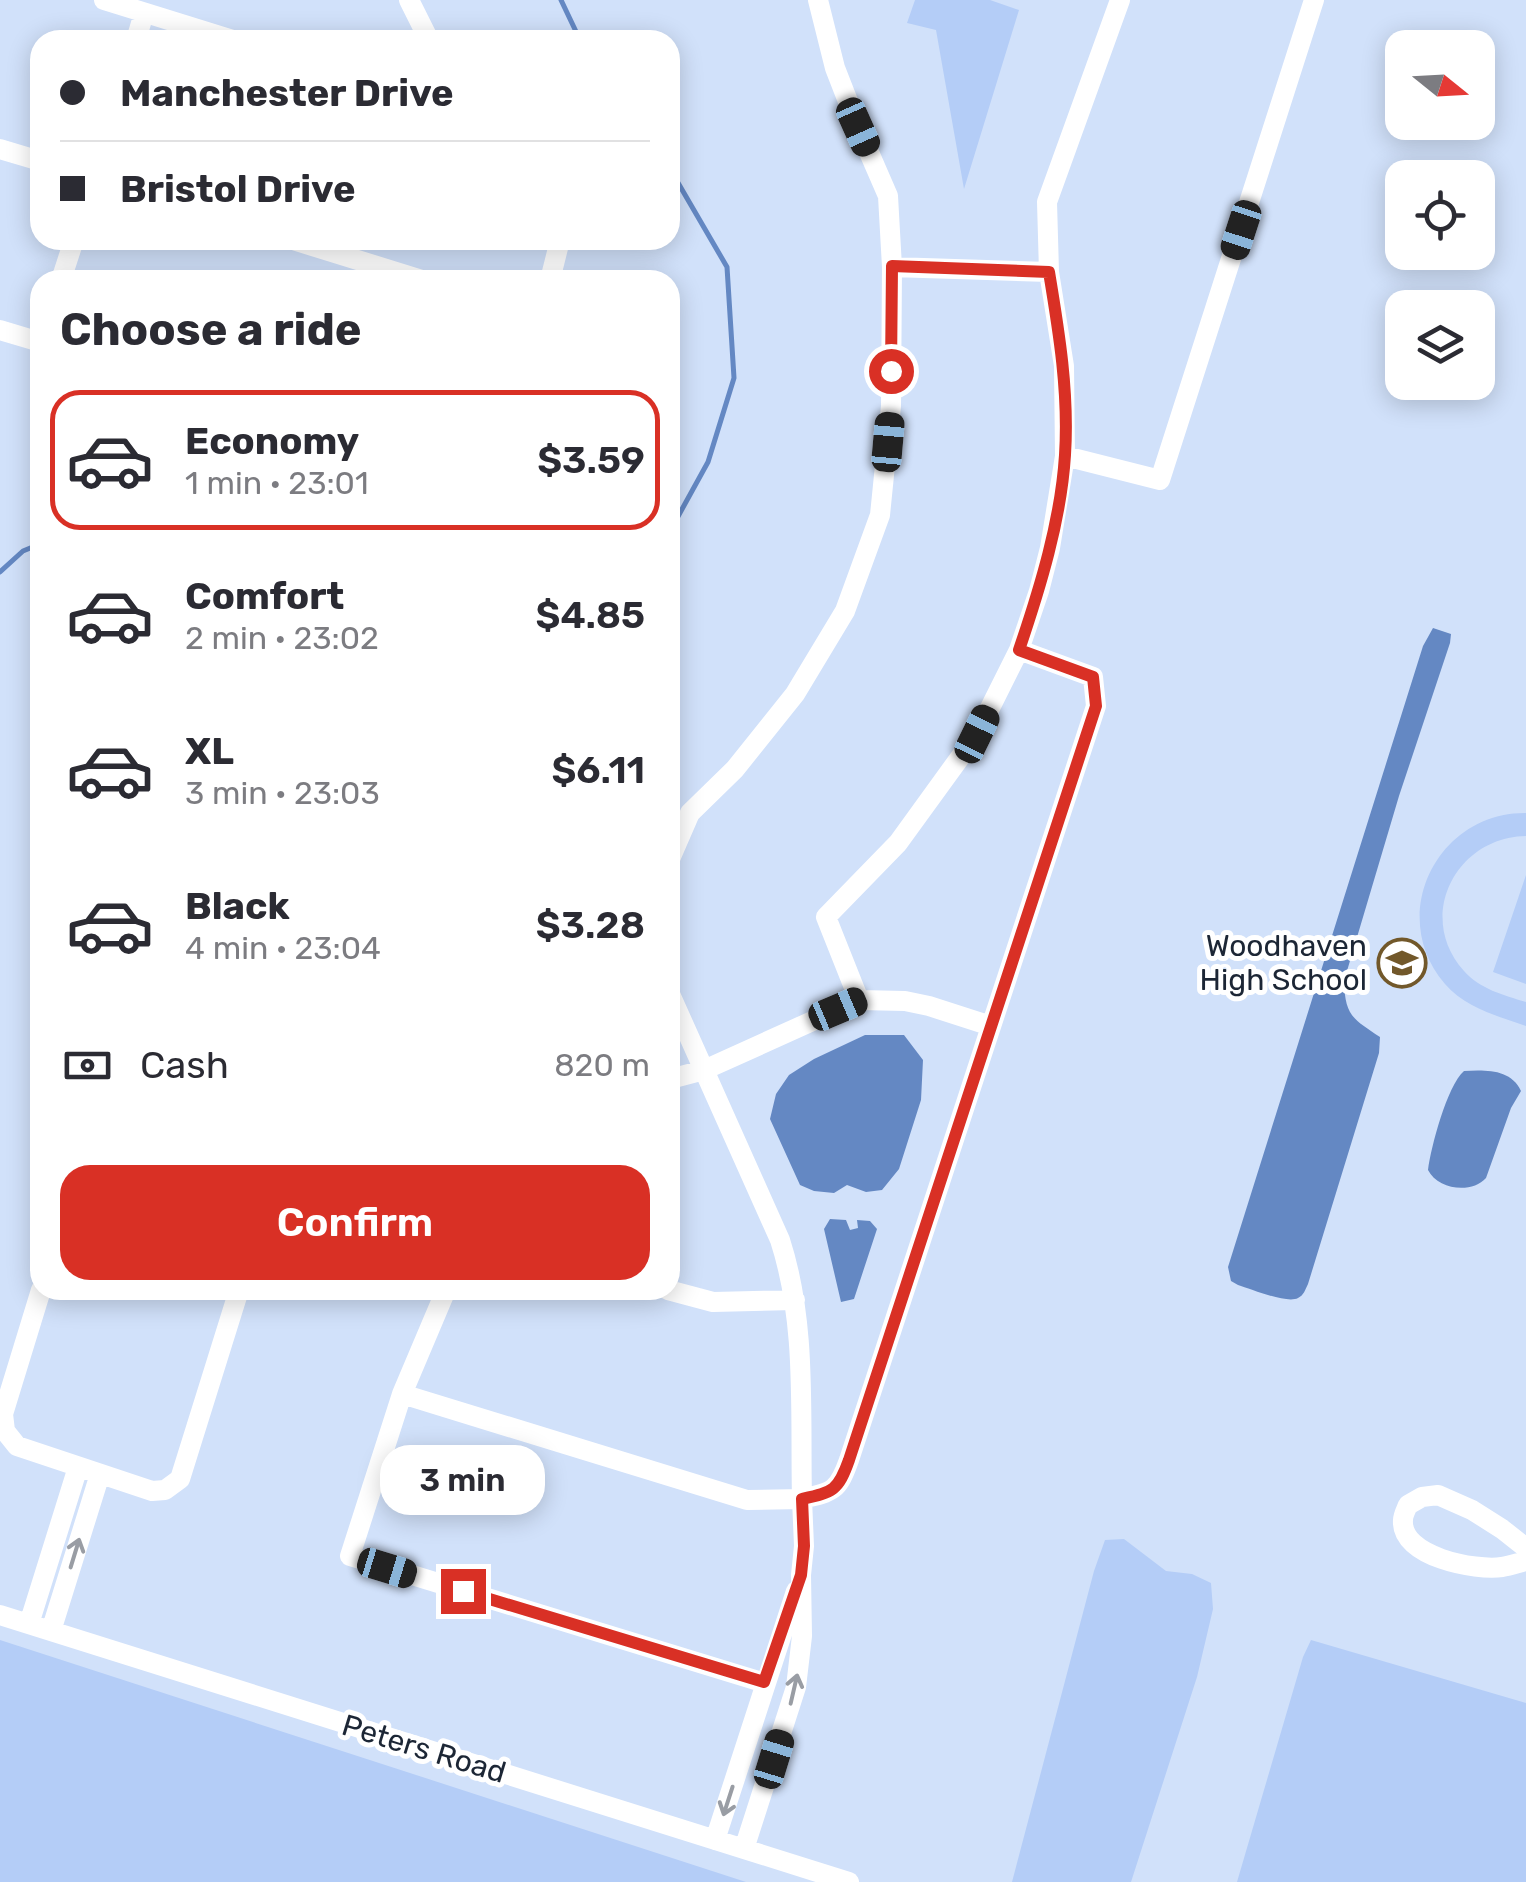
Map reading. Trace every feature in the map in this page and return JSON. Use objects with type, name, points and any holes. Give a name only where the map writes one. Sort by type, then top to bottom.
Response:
[{"type":"street","points":[[104,0],[199,30]]},
{"type":"street","points":[[409,0],[424,30]]},
{"type":"street","points":[[680,836],[690,813],[735,768],[796,694],[845,611],[880,515],[891,406],[888,196],[835,68],[818,0]]},
{"type":"street","points":[[859,1000],[826,917],[898,842],[977,734],[1019,650],[1050,548],[1065,456],[1064,366],[1049,272],[1047,202],[1120,0]]},
{"type":"street","points":[[1065,456],[1160,480],[1314,0]]},
{"type":"street","points":[[139,30],[144,13]]},
{"type":"street","points":[[0,149],[30,158]]},
{"type":"street","points":[[325,250],[390,270]]},
{"type":"street","points":[[892,266],[1049,272]]},
{"type":"street","points":[[0,330],[30,339]]},
{"type":"street","points":[[402,1394],[747,1500],[802,1499],[830,1493],[842,1479],[1096,706],[1093,677],[1019,650]]},
{"type":"street","points":[[680,1076],[704,1070],[859,1000],[904,1001],[991,1026]]},
{"type":"street","points":[[680,1016],[780,1240],[789,1268],[798,1326],[804,1546],[802,1636],[796,1686],[744,1849]]},
{"type":"street","points":[[680,1293],[713,1302],[795,1300]]},
{"type":"street","points":[[39,1300],[3,1414],[5,1431],[17,1446],[152,1490],[165,1490],[180,1480],[236,1300]]},
{"type":"street","points":[[442,1300],[402,1394],[350,1556],[764,1682]]},
{"type":"street","points":[[29,1624],[78,1467]]},
{"type":"street","points":[[51,1632],[100,1474]]},
{"type":"street","points":[[1526,1548],[1472,1510],[1438,1495],[1422,1497],[1408,1505],[1403,1521],[1405,1534],[1424,1553],[1466,1566],[1500,1568],[1526,1561]]},
{"type":"street","points":[[715,1840],[801,1575]]},
{"type":"street","name":"Peters Road","points":[[0,1615],[849,1882]]},
{"type":"shaded area","points":[[915,0],[990,0],[1019,10],[964,189],[936,30],[907,23]]},
{"type":"shaded area","points":[[1433,628],[1451,634],[1450,643],[1344,981],[1349,1009],[1357,1021],[1380,1037],[1379,1053],[1308,1284],[1298,1298],[1278,1298],[1231,1281],[1228,1267],[1423,646]]},
{"type":"shaded area","points":[[1526,813],[1526,836],[1501,840],[1480,850],[1463,865],[1450,884],[1443,927],[1450,950],[1470,977],[1492,991],[1526,1002],[1526,1026],[1482,1010],[1453,992],[1428,957],[1420,928],[1421,900],[1430,873],[1446,849],[1468,830],[1495,817]]},
{"type":"shaded area","points":[[1526,875],[1526,984],[1493,972]]},
{"type":"shaded area","points":[[865,1035],[904,1035],[923,1060],[921,1100],[899,1169],[882,1190],[866,1192],[847,1185],[834,1193],[814,1191],[800,1185],[770,1119],[776,1094],[789,1075]]},
{"type":"shaded area","points":[[1464,1071],[1504,1075],[1521,1091],[1486,1178],[1472,1186],[1455,1188],[1439,1182],[1428,1170],[1446,1103]]},
{"type":"shaded area","points":[[830,1219],[846,1220],[850,1230],[858,1228],[857,1220],[870,1221],[877,1229],[854,1299],[841,1302],[824,1229]]},
{"type":"shaded area","points":[[1124,1539],[1166,1571],[1192,1574],[1211,1583],[1213,1609],[1197,1677],[1131,1882],[1012,1882],[1094,1571],[1105,1540]]},
{"type":"shaded area","points":[[0,1640],[746,1882],[0,1882]]},
{"type":"shaded area","points":[[1311,1640],[1526,1703],[1526,1882],[1237,1882]]},
{"type":"waterway","points":[[561,0],[575,30]]},
{"type":"waterway","points":[[680,186],[727,267],[734,378],[708,462],[680,513]]},
{"type":"waterway","points":[[0,572],[30,548]]},
{"type":"place","name":"Woodhaven High School","points":[[1402,963]]},
{"type":"route","points":[[463,1591],[764,1682],[801,1575],[802,1499],[830,1493],[838,1486],[849,1460],[1096,706],[1093,677],[1019,650],[1050,548],[1065,456],[1064,366],[1049,272],[892,266],[891,371]]}]
